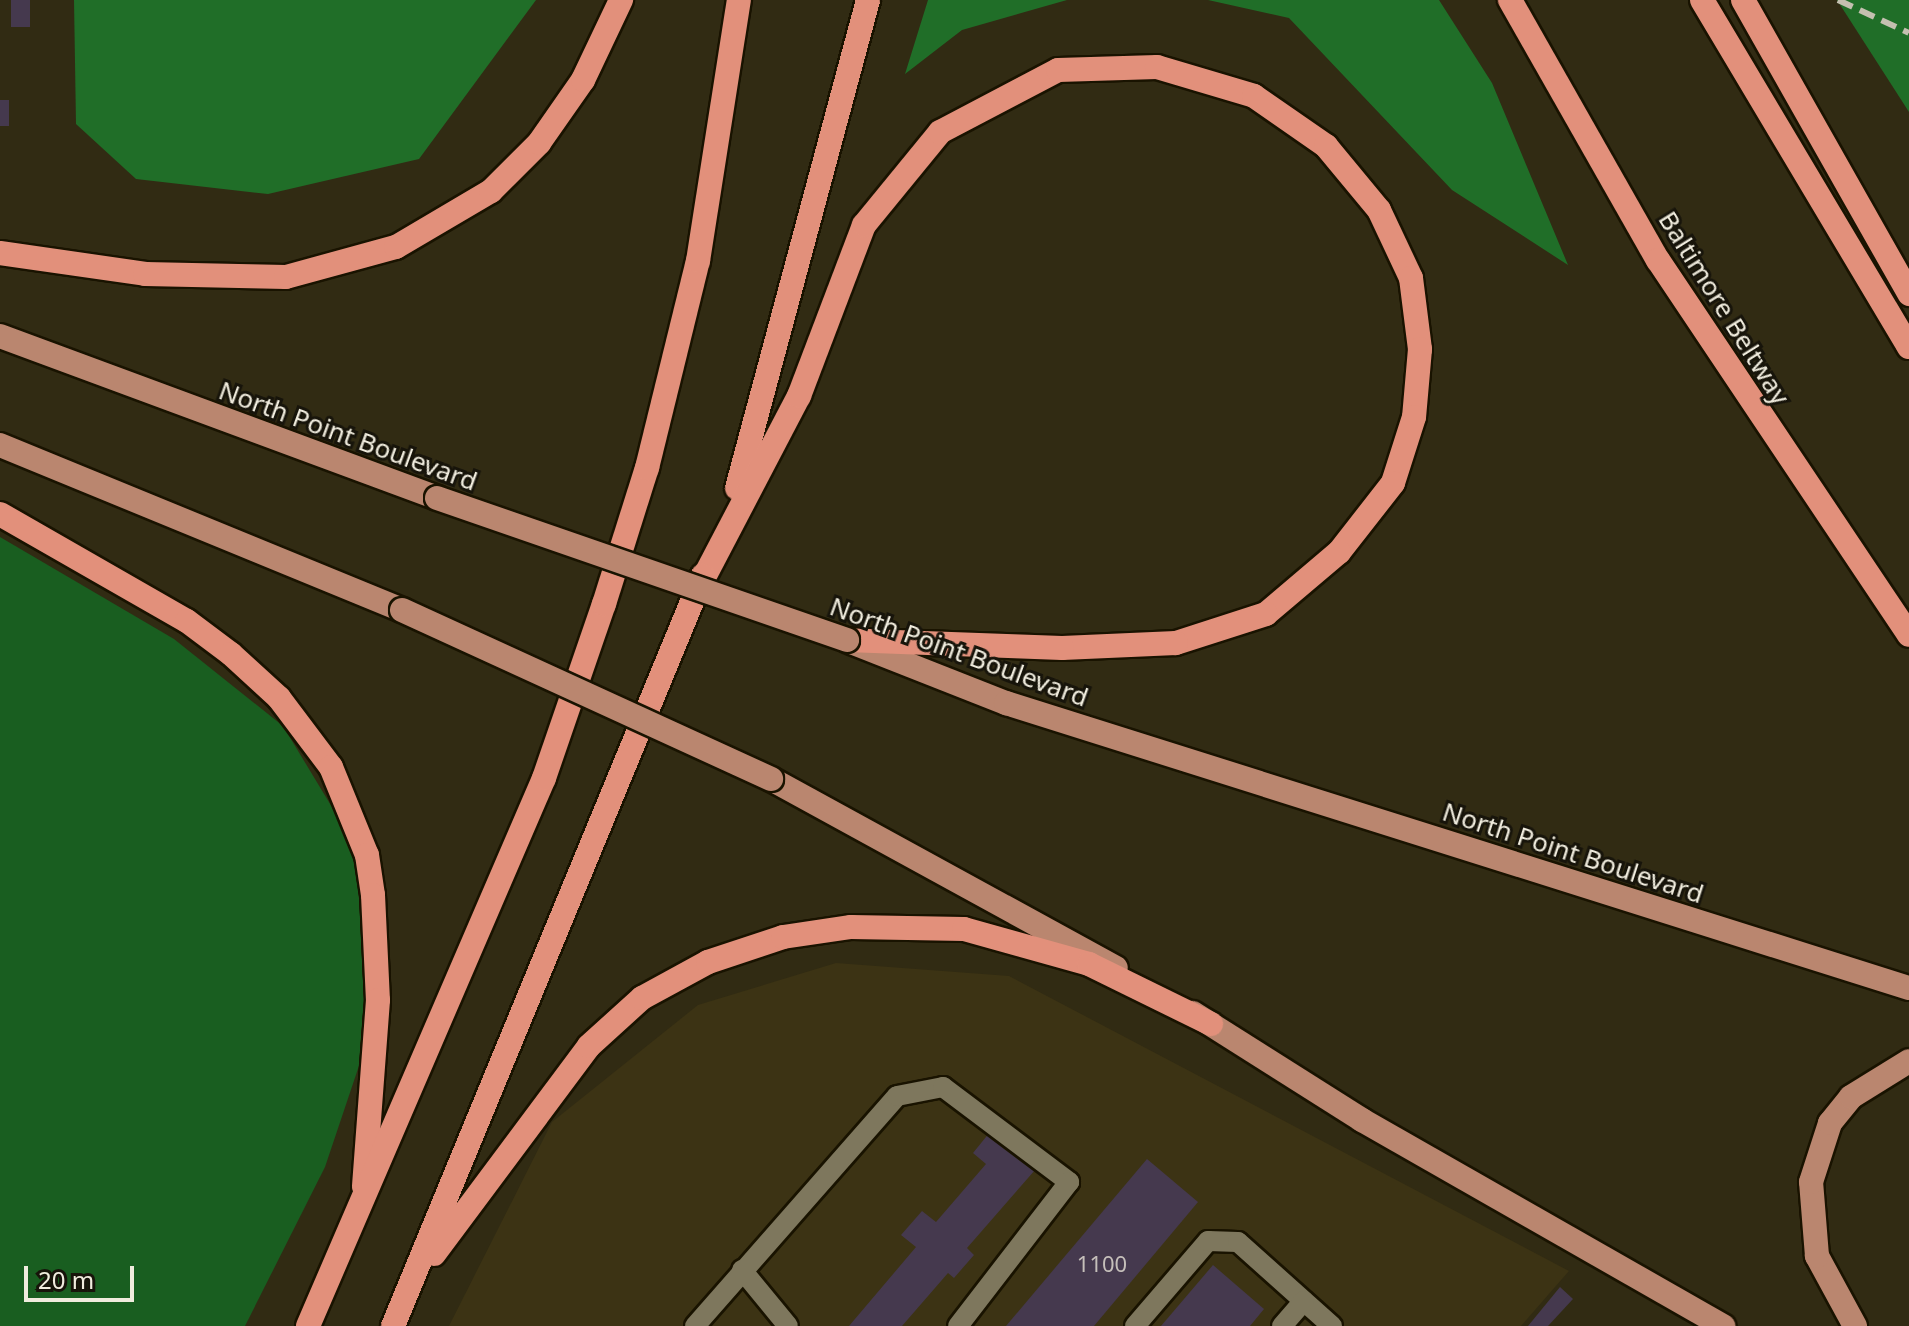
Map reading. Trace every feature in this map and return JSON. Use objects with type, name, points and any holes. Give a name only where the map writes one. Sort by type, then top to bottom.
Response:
[{"type":"highway","points":[[0,253],[145,274],[286,277],[396,247],[491,191],[539,143],[583,80],[621,0]]},
{"type":"highway","points":[[308,1326],[544,778],[647,468],[698,261],[739,0]]},
{"type":"highway","points":[[393,1326],[742,476],[868,0]]},
{"type":"highway","name":"Baltimore Beltway","points":[[1510,0],[1658,260],[1909,635]]},
{"type":"highway","points":[[1702,0],[1741,71],[1909,347]]},
{"type":"highway","points":[[1743,0],[1909,294]]},
{"type":"highway","points":[[699,587],[799,396],[864,225],[940,132],[1058,70],[1157,67],[1254,96],[1326,146],[1379,210],[1411,278],[1420,349],[1414,417],[1393,483],[1339,552],[1266,614],[1176,643],[1062,648],[847,640]]},
{"type":"highway","points":[[0,514],[187,621],[231,654],[308,730],[331,767],[367,855],[373,895],[378,1000],[363,1204]]},
{"type":"highway","points":[[407,1292],[589,1046],[642,998],[708,962],[768,942],[851,927],[964,929],[1089,964],[1211,1024]]},
{"type":"main road","name":"North Point Boulevard","points":[[0,336],[437,498],[847,640],[1006,703],[1909,988]]},
{"type":"main road","points":[[0,445],[402,610],[771,779],[1211,1024],[1362,1120],[1723,1326]]},
{"type":"main road","points":[[1855,1326],[1817,1256],[1811,1182],[1830,1123],[1851,1097],[1909,1061]]},
{"type":"lane","points":[[695,1326],[897,1096],[943,1087],[1069,1182],[958,1326]]},
{"type":"lane","points":[[1135,1326],[1208,1241],[1238,1242],[1332,1326]]},
{"type":"lane","points":[[742,1270],[788,1326]]},
{"type":"lane","points":[[1282,1326],[1304,1301]]},
{"type":"shaded area","points":[[836,963],[1009,976],[1569,1271],[1521,1326],[449,1326],[552,1122],[698,1005]]},
{"type":"green space","points":[[74,0],[536,0],[419,159],[268,194],[136,179],[76,124]]},
{"type":"green space","points":[[928,0],[1067,0],[962,30],[905,74]]},
{"type":"green space","points":[[1208,0],[1439,0],[1492,83],[1568,265],[1452,190],[1289,18]]},
{"type":"green space","points":[[1837,0],[1909,0],[1909,112]]},
{"type":"green space","points":[[0,537],[174,639],[283,726],[344,827],[368,901],[370,1033],[325,1167],[245,1326],[0,1326]]},
{"type":"building","points":[[11,0],[30,0],[30,27],[11,27]]},
{"type":"building","points":[[0,100],[9,100],[9,126],[0,126]]},
{"type":"building","points":[[990,1132],[1035,1170],[967,1248],[974,1255],[954,1278],[948,1273],[902,1326],[849,1326],[916,1247],[901,1235],[922,1211],[936,1222],[986,1164],[973,1153]]},
{"type":"building","points":[[1147,1159],[1198,1202],[1094,1326],[1006,1326]]},
{"type":"building","points":[[1213,1265],[1264,1309],[1250,1326],[1161,1326]]},
{"type":"building","points":[[1560,1287],[1573,1299],[1548,1326],[1528,1326]]},
{"type":"railway","points":[[1838,0],[1909,33]]}]
